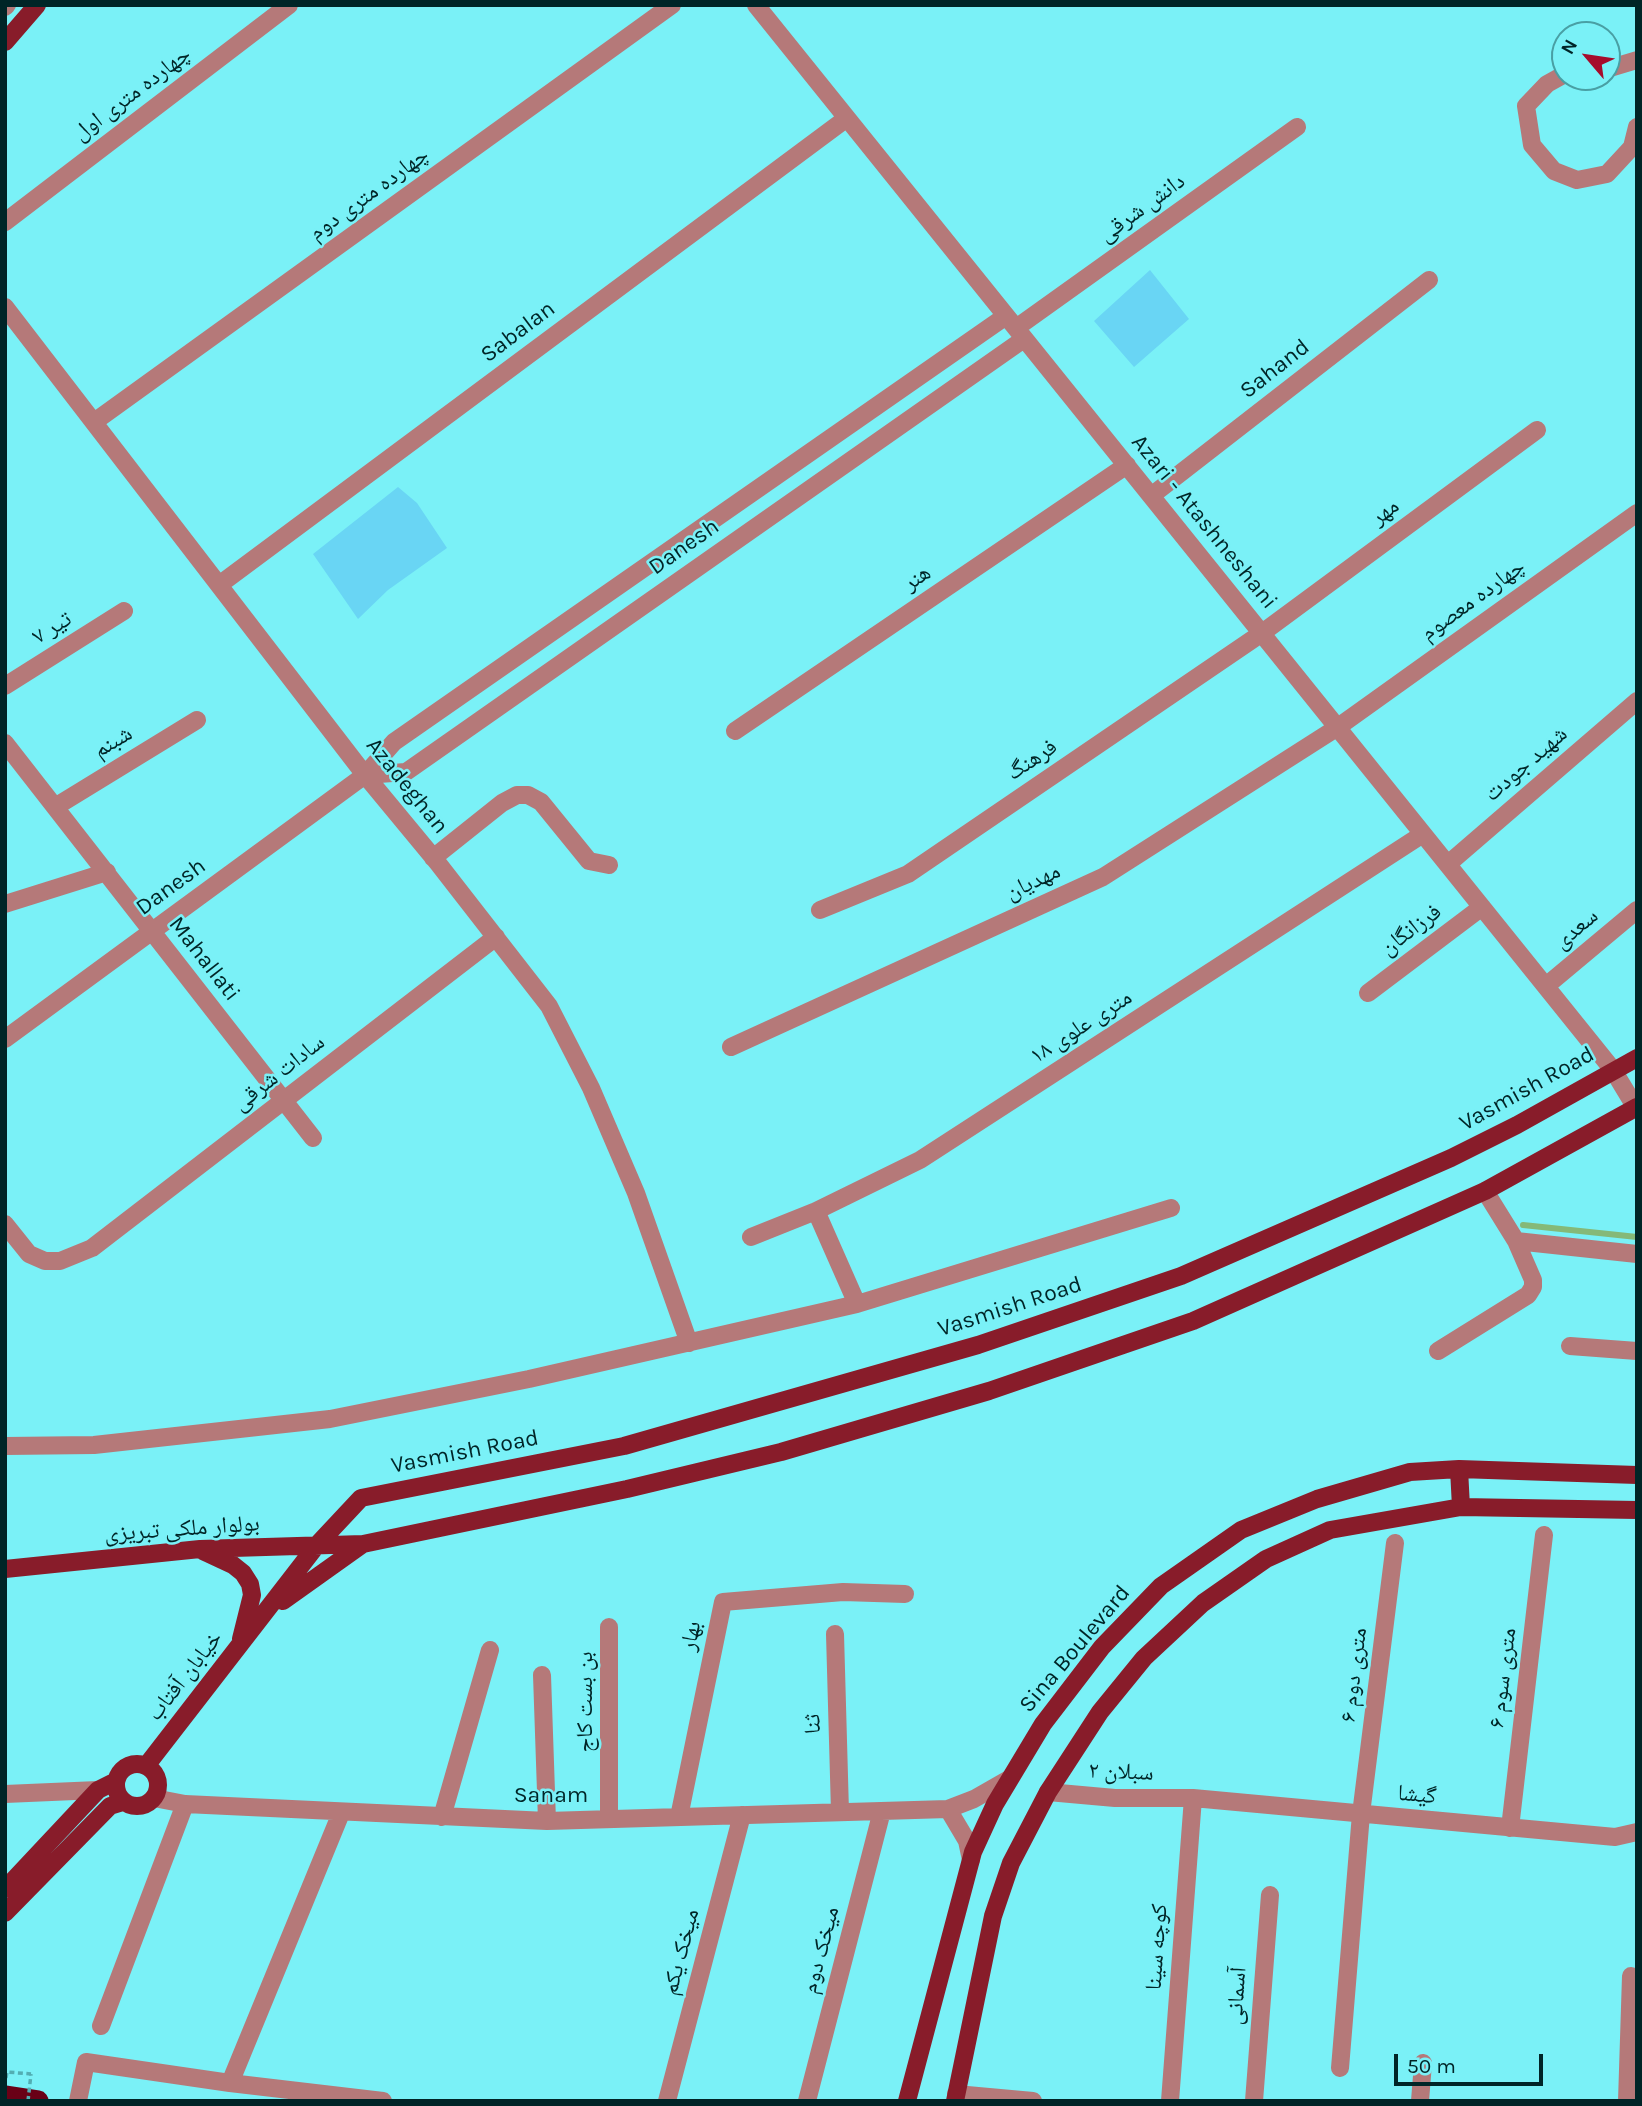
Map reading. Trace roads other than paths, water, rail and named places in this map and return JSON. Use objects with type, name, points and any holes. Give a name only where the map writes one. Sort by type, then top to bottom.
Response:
[{"type":"highway","points":[[5,2096],[38,2101]]},
{"type":"main road","points":[[5,43],[37,5]]},
{"type":"main road","name":"Vasmish Road","points":[[317,1545],[361,1498],[624,1446],[978,1345],[1193,1270],[1451,1158],[1517,1125],[1637,1058]]},
{"type":"main road","points":[[263,1617],[300,1587],[363,1544],[627,1489],[781,1452],[989,1391],[1193,1321],[1485,1191],[1636,1107]]},
{"type":"main road","points":[[1459,1469],[1461,1507]]},
{"type":"main road","name":"Sina Boulevard","points":[[906,2101],[978,1840],[1009,1779],[1043,1724],[1111,1638],[1161,1586],[1241,1530],[1317,1499],[1410,1472],[1459,1469],[1637,1475]]},
{"type":"main road","points":[[955,2097],[993,1916],[1011,1863],[1048,1793],[1100,1712],[1144,1658],[1203,1603],[1266,1559],[1330,1530],[1461,1507],[1637,1510]]},
{"type":"main road","name":"بولوار ملکی تبریزی","points":[[5,1569],[200,1549],[363,1544]]},
{"type":"main road","points":[[263,1617],[317,1545]]},
{"type":"main road","points":[[200,1549],[233,1565],[250,1584],[250,1613],[238,1649]]},
{"type":"main road","name":"خیابان آفتاب","points":[[146,1766],[263,1617]]},
{"type":"main road","points":[[134,1764],[146,1766],[156,1774],[158,1780],[155,1798],[136,1807],[123,1802],[117,1792],[118,1775],[134,1764]]},
{"type":"main road","points":[[5,1889],[99,1790],[116,1781]]},
{"type":"main road","points":[[5,1913],[110,1806],[123,1802]]},
{"type":"street","name":"چهارده متری اول","points":[[5,222],[289,5]]},
{"type":"street","name":"چهارده متری دوم","points":[[94,422],[672,5]]},
{"type":"street","name":"Azari - Atashneshani","points":[[756,5],[1614,1070],[1636,1107]]},
{"type":"street","points":[[1551,82],[1526,106],[1532,145],[1554,171],[1577,180],[1607,174],[1632,147],[1637,127]]},
{"type":"street","name":"Sabalan","points":[[219,585],[847,118]]},
{"type":"street","name":"دانش شرقی","points":[[1016,328],[1297,127]]},
{"type":"street","name":"Sahand","points":[[1151,496],[1429,280]]},
{"type":"street","name":"Azadeghan","points":[[5,307],[365,775],[549,1006],[591,1088],[636,1193],[689,1343]]},
{"type":"street","name":"Danesh","points":[[5,1039],[365,775],[394,742],[1016,328]]},
{"type":"street","name":"Danesh","points":[[365,775],[406,772],[1016,328]]},
{"type":"street","name":"مهر","points":[[1262,633],[1536,430]]},
{"type":"street","name":"هنر","points":[[735,731],[1127,465]]},
{"type":"street","name":"چهارده معصوم","points":[[1338,727],[1637,513]]},
{"type":"street","name":"۷ تیر","points":[[5,686],[124,611]]},
{"type":"street","name":"فرهنگ","points":[[820,910],[908,874],[1262,633]]},
{"type":"street","name":"شهید جودت","points":[[1448,864],[1637,701]]},
{"type":"street","name":"شبنم","points":[[55,807],[197,720]]},
{"type":"street","name":"مهدیان","points":[[731,1047],[1103,877],[1338,727]]},
{"type":"street","name":"Mahallati","points":[[5,743],[313,1138]]},
{"type":"street","points":[[433,858],[502,803],[517,795],[528,795],[541,802],[589,861],[609,865]]},
{"type":"street","name":"۱۸ متری علوی","points":[[751,1237],[816,1211],[920,1160],[1423,834]]},
{"type":"street","points":[[5,904],[107,872]]},
{"type":"street","name":"فرزانگان","points":[[1368,993],[1482,907]]},
{"type":"street","name":"سعدی","points":[[1546,986],[1637,910]]},
{"type":"street","name":"سادات شرقی","points":[[5,1224],[29,1254],[45,1261],[60,1261],[92,1248],[496,937]]},
{"type":"street","points":[[1438,1351],[1528,1295],[1533,1287],[1533,1280],[1516,1241],[1485,1191]]},
{"type":"street","points":[[5,1446],[94,1445],[330,1419],[529,1380],[858,1304],[1171,1208]]},
{"type":"street","points":[[816,1211],[858,1304]]},
{"type":"street","points":[[1516,1241],[1637,1254]]},
{"type":"street","points":[[1570,1346],[1637,1351]]},
{"type":"street","name":"۶ متری سوم","points":[[1510,1828],[1544,1535]]},
{"type":"street","name":"۶ متری دوم","points":[[1340,2068],[1361,1814],[1395,1543]]},
{"type":"street","name":"بهار","points":[[679,1817],[723,1602],[843,1592],[905,1594]]},
{"type":"street","name":"بن بست کاج","points":[[609,1627],[609,1819]]},
{"type":"street","name":"ثنا","points":[[835,1634],[840,1812]]},
{"type":"street","points":[[442,1817],[491,1650]]},
{"type":"street","points":[[542,1675],[547,1821]]},
{"type":"street","points":[[971,1860],[967,1841],[948,1809],[974,1799],[1009,1779]]},
{"type":"street","points":[[5,1794],[99,1790]]},
{"type":"street","name":"سبلان ۲","points":[[1048,1793],[1115,1798],[1193,1798]]},
{"type":"street","name":"Sanam","points":[[155,1798],[185,1804],[547,1821],[948,1809]]},
{"type":"street","name":"گیشا","points":[[1193,1798],[1615,1837],[1637,1832]]},
{"type":"street","name":"کوچه سینا","points":[[1170,2101],[1193,1798]]},
{"type":"street","points":[[101,2025],[185,1804]]},
{"type":"street","name":"میخک دوم","points":[[807,2101],[882,1811]]},
{"type":"street","points":[[230,2083],[341,1813]]},
{"type":"street","name":"میخک یکم","points":[[667,2101],[742,1815]]},
{"type":"street","name":"آسمانی","points":[[1254,2101],[1270,1895]]},
{"type":"street","points":[[1627,2101],[1631,1976]]},
{"type":"street","points":[[78,2101],[86,2062],[383,2101]]},
{"type":"street","points":[[1420,2101],[1423,2063]]},
{"type":"street","points":[[955,2097],[1032,2101]]},
{"type":"waterway","points":[[1523,1225],[1637,1237]]}]
